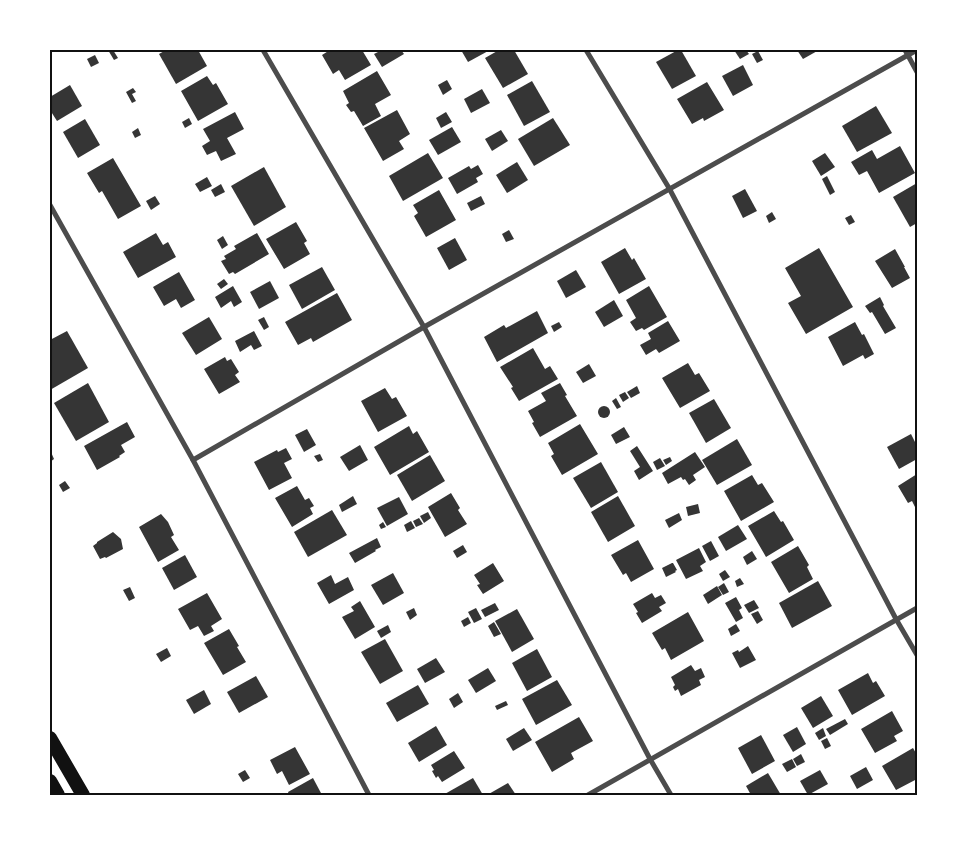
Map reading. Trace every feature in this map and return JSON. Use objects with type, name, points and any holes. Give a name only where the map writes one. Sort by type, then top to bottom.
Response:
[{"type":"highway","points":[[50,738],[82,795]]},
{"type":"highway","points":[[50,781],[58,795]]},
{"type":"street","points":[[263,50],[424,326],[650,759],[671,795]]},
{"type":"street","points":[[586,50],[669,188],[896,620],[917,655]]},
{"type":"street","points":[[193,460],[424,326],[906,53],[917,50]]},
{"type":"street","points":[[906,53],[917,72]]},
{"type":"street","points":[[50,205],[193,460],[369,795]]},
{"type":"street","points":[[588,795],[917,608]]},
{"type":"building","points":[[108,50],[113,50],[118,58],[114,60]]},
{"type":"building","points":[[166,50],[198,50],[207,66],[176,84],[159,54]]},
{"type":"building","points":[[330,50],[362,50],[371,65],[345,80],[339,70],[333,74],[322,55]]},
{"type":"building","points":[[382,50],[401,50],[404,54],[382,67],[374,54]]},
{"type":"building","points":[[461,50],[490,50],[468,62]]},
{"type":"building","points":[[499,50],[514,50],[528,74],[503,88],[485,58]]},
{"type":"building","points":[[681,50],[696,76],[672,89],[656,62]]},
{"type":"building","points":[[734,50],[746,50],[749,54],[740,59]]},
{"type":"building","points":[[797,50],[819,50],[803,59]]},
{"type":"building","points":[[758,51],[763,60],[757,63],[752,54]]},
{"type":"building","points":[[95,55],[99,63],[91,67],[87,59]]},
{"type":"building","points":[[743,65],[753,85],[733,96],[722,76]]},
{"type":"building","points":[[377,71],[391,95],[375,104],[381,116],[363,126],[354,111],[351,112],[346,105],[349,103],[343,91]]},
{"type":"building","points":[[207,76],[213,85],[216,83],[228,104],[198,121],[181,91]]},
{"type":"building","points":[[447,80],[452,89],[443,95],[438,85]]},
{"type":"building","points":[[532,81],[550,112],[524,126],[507,95]]},
{"type":"building","points":[[707,82],[724,110],[704,121],[703,118],[692,124],[677,99]]},
{"type":"building","points":[[70,85],[82,106],[57,121],[50,110],[50,97]]},
{"type":"building","points":[[133,88],[136,92],[132,94],[136,101],[132,103],[126,92]]},
{"type":"building","points":[[482,89],[490,103],[471,113],[464,99]]},
{"type":"building","points":[[876,106],[892,133],[857,152],[842,126]]},
{"type":"building","points":[[397,110],[410,134],[399,141],[404,149],[383,161],[364,128]]},
{"type":"building","points":[[235,112],[244,129],[227,138],[236,154],[221,161],[216,151],[207,155],[202,146],[210,141],[203,129]]},
{"type":"building","points":[[446,112],[452,122],[441,128],[436,118]]},
{"type":"building","points":[[189,118],[192,124],[185,128],[182,122]]},
{"type":"building","points":[[553,118],[570,145],[534,166],[518,139]]},
{"type":"building","points":[[85,119],[100,145],[78,158],[63,132]]},
{"type":"building","points":[[452,127],[461,142],[438,155],[429,140]]},
{"type":"building","points":[[138,128],[141,135],[135,138],[132,132]]},
{"type":"building","points":[[501,130],[508,141],[492,151],[485,139]]},
{"type":"building","points":[[900,146],[915,173],[879,193],[867,171],[859,175],[851,162],[872,150],[877,159]]},
{"type":"building","points":[[428,153],[443,178],[403,201],[389,176]]},
{"type":"building","points":[[825,153],[835,167],[821,176],[812,161]]},
{"type":"building","points":[[113,158],[141,206],[118,219],[102,191],[99,193],[87,173]]},
{"type":"building","points":[[517,162],[528,180],[507,193],[496,175]]},
{"type":"building","points":[[478,165],[483,174],[476,178],[478,182],[457,194],[448,178],[469,166],[471,169]]},
{"type":"building","points":[[264,167],[286,207],[254,226],[231,186]]},
{"type":"building","points":[[827,176],[835,192],[830,195],[822,179]]},
{"type":"building","points":[[207,177],[212,186],[200,192],[195,184]]},
{"type":"building","points":[[917,183],[917,223],[910,227],[893,197]]},
{"type":"building","points":[[221,184],[225,192],[215,197],[211,190]]},
{"type":"building","points":[[745,189],[757,211],[743,218],[732,196]]},
{"type":"building","points":[[439,190],[456,220],[426,237],[414,216],[418,213],[413,205]]},
{"type":"building","points":[[155,196],[160,204],[151,210],[146,201]]},
{"type":"building","points":[[481,196],[485,204],[471,211],[467,203]]},
{"type":"building","points":[[772,212],[776,219],[769,223],[766,216]]},
{"type":"building","points":[[851,215],[855,222],[849,225],[845,218]]},
{"type":"building","points":[[296,222],[307,241],[304,243],[310,254],[284,269],[266,239]]},
{"type":"building","points":[[509,230],[514,239],[506,242],[502,234]]},
{"type":"building","points":[[156,233],[163,245],[168,242],[176,257],[138,278],[123,252]]},
{"type":"building","points":[[257,233],[269,254],[235,274],[233,272],[229,274],[221,261],[226,259],[224,256],[236,249],[234,246]]},
{"type":"building","points":[[223,236],[228,245],[222,249],[217,240]]},
{"type":"building","points":[[455,238],[467,260],[449,270],[437,248]]},
{"type":"building","points":[[625,248],[632,260],[634,258],[646,279],[619,294],[601,262]]},
{"type":"building","points":[[819,248],[853,307],[806,334],[788,303],[801,296],[785,268]]},
{"type":"building","points":[[895,249],[910,278],[892,288],[875,261]]},
{"type":"building","points":[[322,267],[335,290],[302,309],[289,285]]},
{"type":"building","points":[[576,270],[586,287],[566,298],[557,281]]},
{"type":"building","points":[[179,272],[195,300],[181,308],[176,299],[164,306],[153,287]]},
{"type":"building","points":[[224,279],[228,284],[221,289],[217,284]]},
{"type":"building","points":[[270,281],[279,298],[259,309],[250,292]]},
{"type":"building","points":[[233,286],[242,302],[234,307],[231,301],[221,308],[215,297]]},
{"type":"building","points":[[649,286],[667,317],[644,330],[642,328],[636,331],[630,322],[636,318],[626,300]]},
{"type":"building","points":[[337,293],[352,320],[313,342],[311,338],[298,345],[285,322]]},
{"type":"building","points":[[880,297],[896,328],[885,334],[872,312],[870,313],[865,306]]},
{"type":"building","points":[[614,300],[623,316],[604,327],[595,312]]},
{"type":"building","points":[[537,311],[548,333],[497,362],[484,337],[504,325],[506,328]]},
{"type":"building","points":[[209,317],[222,339],[196,355],[182,333]]},
{"type":"building","points":[[264,317],[269,327],[264,330],[258,320]]},
{"type":"building","points":[[668,321],[680,341],[659,353],[656,349],[646,355],[640,345],[651,339],[648,333]]},
{"type":"building","points":[[559,322],[562,327],[554,332],[551,326]]},
{"type":"building","points":[[855,322],[862,335],[864,334],[874,354],[865,359],[863,355],[843,366],[828,337]]},
{"type":"building","points":[[67,331],[88,368],[50,390],[50,340]]},
{"type":"building","points":[[254,331],[262,346],[254,350],[251,345],[240,352],[235,341]]},
{"type":"building","points":[[533,348],[545,369],[550,366],[558,379],[519,401],[511,388],[513,387],[500,367]]},
{"type":"building","points":[[225,357],[227,361],[231,359],[239,372],[235,375],[240,382],[219,394],[204,369]]},
{"type":"building","points":[[688,363],[695,375],[699,373],[710,391],[680,408],[662,378]]},
{"type":"building","points":[[589,364],[596,376],[583,383],[576,372]]},
{"type":"building","points":[[88,383],[109,422],[76,441],[54,403]]},
{"type":"building","points":[[560,383],[567,395],[565,396],[577,416],[540,437],[528,411],[546,401],[541,393]]},
{"type":"building","points":[[637,386],[640,393],[631,398],[627,392]]},
{"type":"building","points":[[385,388],[392,399],[396,397],[407,416],[378,432],[361,401]]},
{"type":"building","points":[[625,392],[629,398],[623,402],[619,395]]},
{"type":"building","points":[[616,398],[621,407],[617,409],[612,401]]},
{"type":"building","points":[[714,399],[731,428],[706,443],[689,413]]},
{"type":"building","points":[[604,406],[610,412],[604,418],[598,412]]},
{"type":"building","points":[[127,422],[135,437],[121,445],[125,452],[120,457],[97,470],[84,446]]},
{"type":"building","points":[[580,424],[598,454],[562,475],[551,456],[554,454],[548,443]]},
{"type":"building","points":[[409,426],[413,434],[417,431],[429,452],[390,475],[374,447]]},
{"type":"building","points":[[624,427],[630,437],[616,444],[611,435]]},
{"type":"building","points":[[307,429],[316,445],[304,452],[295,435]]},
{"type":"building","points":[[911,434],[917,446],[917,459],[899,469],[887,447]]},
{"type":"building","points":[[737,439],[752,465],[717,485],[702,460]]},
{"type":"building","points":[[360,445],[368,460],[349,471],[340,457]]},
{"type":"building","points":[[637,446],[653,471],[639,480],[634,471],[640,467],[630,451]]},
{"type":"building","points":[[286,448],[292,459],[284,463],[292,478],[269,490],[254,462],[277,450],[278,452]]},
{"type":"building","points":[[50,450],[54,459],[50,462]]},
{"type":"building","points":[[695,452],[705,467],[693,475],[696,480],[689,485],[681,477],[668,484],[662,473]]},
{"type":"building","points":[[320,454],[323,460],[318,462],[314,456]]},
{"type":"building","points":[[430,455],[445,481],[412,501],[397,475]]},
{"type":"building","points":[[670,457],[672,461],[666,465],[663,460]]},
{"type":"building","points":[[660,458],[665,466],[657,470],[653,462]]},
{"type":"building","points":[[601,462],[618,492],[591,508],[573,478]]},
{"type":"building","points":[[917,474],[917,511],[912,501],[908,503],[898,486]]},
{"type":"building","points":[[752,475],[758,485],[762,483],[774,502],[741,521],[724,491]]},
{"type":"building","points":[[65,481],[70,488],[63,492],[59,485]]},
{"type":"building","points":[[297,486],[305,500],[309,498],[314,506],[310,508],[313,514],[292,527],[275,498]]},
{"type":"building","points":[[451,493],[460,508],[458,510],[467,524],[445,537],[428,507]]},
{"type":"building","points":[[353,496],[357,504],[342,512],[339,505]]},
{"type":"building","points":[[618,496],[635,526],[608,542],[591,512]]},
{"type":"building","points":[[399,497],[408,514],[387,526],[377,508]]},
{"type":"building","points":[[698,504],[700,513],[688,516],[686,507]]},
{"type":"building","points":[[332,510],[347,535],[308,557],[294,532]]},
{"type":"building","points":[[774,511],[781,522],[783,521],[794,540],[766,557],[748,526]]},
{"type":"building","points":[[428,512],[431,518],[424,523],[420,516]]},
{"type":"building","points":[[679,513],[682,520],[669,528],[665,520]]},
{"type":"building","points":[[161,514],[168,522],[174,535],[171,537],[179,550],[158,562],[139,527]]},
{"type":"building","points":[[419,518],[423,524],[416,527],[413,521]]},
{"type":"building","points":[[411,521],[415,528],[407,532],[404,525]]},
{"type":"building","points":[[383,522],[386,527],[381,529],[379,525]]},
{"type":"building","points":[[738,525],[747,539],[726,551],[718,537]]},
{"type":"building","points":[[113,532],[121,539],[123,549],[100,559],[93,546]]},
{"type":"building","points":[[377,538],[381,547],[355,563],[349,553]]},
{"type":"building","points":[[638,540],[654,569],[631,582],[626,573],[623,575],[611,555]]},
{"type":"building","points":[[711,541],[719,556],[710,561],[702,546]]},
{"type":"building","points":[[463,545],[467,552],[457,558],[453,551]]},
{"type":"building","points":[[798,546],[809,565],[807,567],[813,579],[789,593],[771,562]]},
{"type":"building","points":[[699,548],[706,562],[700,566],[703,571],[686,579],[676,560]]},
{"type":"building","points":[[752,551],[757,559],[747,565],[743,557]]},
{"type":"building","points":[[185,555],[197,577],[174,590],[162,568]]},
{"type":"building","points":[[493,563],[504,581],[483,594],[477,585],[480,584],[474,575]]},
{"type":"building","points":[[672,563],[677,570],[666,577],[662,568]]},
{"type":"building","points":[[725,570],[730,577],[723,581],[719,574]]},
{"type":"building","points":[[393,573],[404,593],[383,605],[371,585]]},
{"type":"building","points":[[331,575],[335,584],[348,577],[354,590],[329,604],[317,583]]},
{"type":"building","points":[[740,578],[744,584],[737,587],[735,581]]},
{"type":"building","points":[[818,581],[832,606],[792,628],[779,603]]},
{"type":"building","points":[[724,583],[729,592],[723,595],[718,587]]},
{"type":"building","points":[[717,586],[722,595],[708,604],[703,595]]},
{"type":"building","points":[[130,587],[135,598],[129,601],[123,590]]},
{"type":"building","points":[[207,593],[222,619],[211,626],[214,631],[204,636],[198,626],[190,630],[178,609]]},
{"type":"building","points":[[652,593],[655,598],[661,595],[666,603],[659,607],[662,611],[642,623],[633,604]]},
{"type":"building","points":[[736,597],[742,608],[739,610],[743,618],[736,622],[725,603]]},
{"type":"building","points":[[754,600],[759,608],[749,613],[744,605]]},
{"type":"building","points":[[360,601],[375,627],[355,639],[342,617],[354,611],[351,607]]},
{"type":"building","points":[[495,603],[499,610],[485,617],[481,610]]},
{"type":"building","points":[[414,608],[417,615],[410,620],[406,612]]},
{"type":"building","points":[[476,608],[482,619],[474,623],[468,612]]},
{"type":"building","points":[[517,609],[534,639],[512,652],[495,621]]},
{"type":"building","points":[[758,611],[763,620],[757,624],[751,614]]},
{"type":"building","points":[[688,612],[704,641],[671,660],[665,648],[662,650],[652,633]]},
{"type":"building","points":[[468,617],[471,623],[464,627],[461,621]]},
{"type":"building","points":[[494,622],[501,634],[494,637],[488,626]]},
{"type":"building","points":[[736,624],[740,631],[731,636],[728,629]]},
{"type":"building","points":[[388,625],[391,632],[381,638],[377,631]]},
{"type":"building","points":[[229,629],[246,662],[223,675],[204,643]]},
{"type":"building","points":[[385,639],[403,671],[380,684],[361,652]]},
{"type":"building","points":[[748,646],[756,660],[740,668],[732,653],[738,650],[739,652]]},
{"type":"building","points":[[167,648],[171,656],[161,662],[156,654]]},
{"type":"building","points":[[537,649],[552,677],[527,691],[512,663]]},
{"type":"building","points":[[436,658],[445,672],[425,683],[417,669]]},
{"type":"building","points":[[691,665],[695,671],[701,668],[705,677],[699,680],[701,685],[681,696],[678,689],[675,691],[673,687],[675,685],[671,677]]},
{"type":"building","points":[[488,668],[496,681],[476,693],[468,680]]},
{"type":"building","points":[[868,673],[873,683],[876,681],[885,696],[852,715],[838,690]]},
{"type":"building","points":[[256,676],[268,697],[239,713],[227,692]]},
{"type":"building","points":[[557,680],[572,705],[536,725],[522,699]]},
{"type":"building","points":[[418,685],[429,704],[397,722],[386,703]]},
{"type":"building","points":[[204,690],[211,704],[194,714],[186,700]]},
{"type":"building","points":[[458,693],[463,702],[454,708],[449,699]]},
{"type":"building","points":[[821,696],[833,716],[813,728],[801,708]]},
{"type":"building","points":[[506,701],[508,705],[497,710],[495,706]]},
{"type":"building","points":[[892,711],[903,731],[894,736],[897,741],[875,753],[861,729]]},
{"type":"building","points":[[579,717],[593,741],[571,753],[574,759],[552,772],[535,742]]},
{"type":"building","points":[[845,719],[848,724],[830,735],[826,729]]},
{"type":"building","points":[[436,726],[447,745],[419,762],[408,743]]},
{"type":"building","points":[[797,727],[806,744],[793,752],[783,735]]},
{"type":"building","points":[[524,728],[532,740],[513,751],[506,739]]},
{"type":"building","points":[[823,728],[826,736],[819,740],[815,733]]},
{"type":"building","points":[[761,735],[775,761],[752,774],[738,748]]},
{"type":"building","points":[[827,738],[831,746],[825,749],[821,741]]},
{"type":"building","points":[[295,747],[310,774],[289,785],[282,771],[277,774],[270,760]]},
{"type":"building","points":[[913,748],[917,755],[917,773],[915,773],[917,779],[896,790],[882,766]]},
{"type":"building","points":[[454,751],[465,768],[442,782],[438,776],[436,778],[431,765]]},
{"type":"building","points":[[801,754],[805,762],[797,766],[793,759]]},
{"type":"building","points":[[792,759],[796,767],[787,772],[782,764]]},
{"type":"building","points":[[866,767],[873,780],[857,789],[850,776]]},
{"type":"building","points":[[245,770],[250,778],[243,782],[238,774]]},
{"type":"building","points":[[820,770],[828,784],[808,795],[800,781]]},
{"type":"building","points":[[768,773],[781,795],[751,795],[746,786]]},
{"type":"building","points":[[313,778],[322,795],[289,795],[288,792]]},
{"type":"building","points":[[473,778],[483,795],[443,795]]},
{"type":"building","points":[[508,783],[516,795],[487,795]]}]
